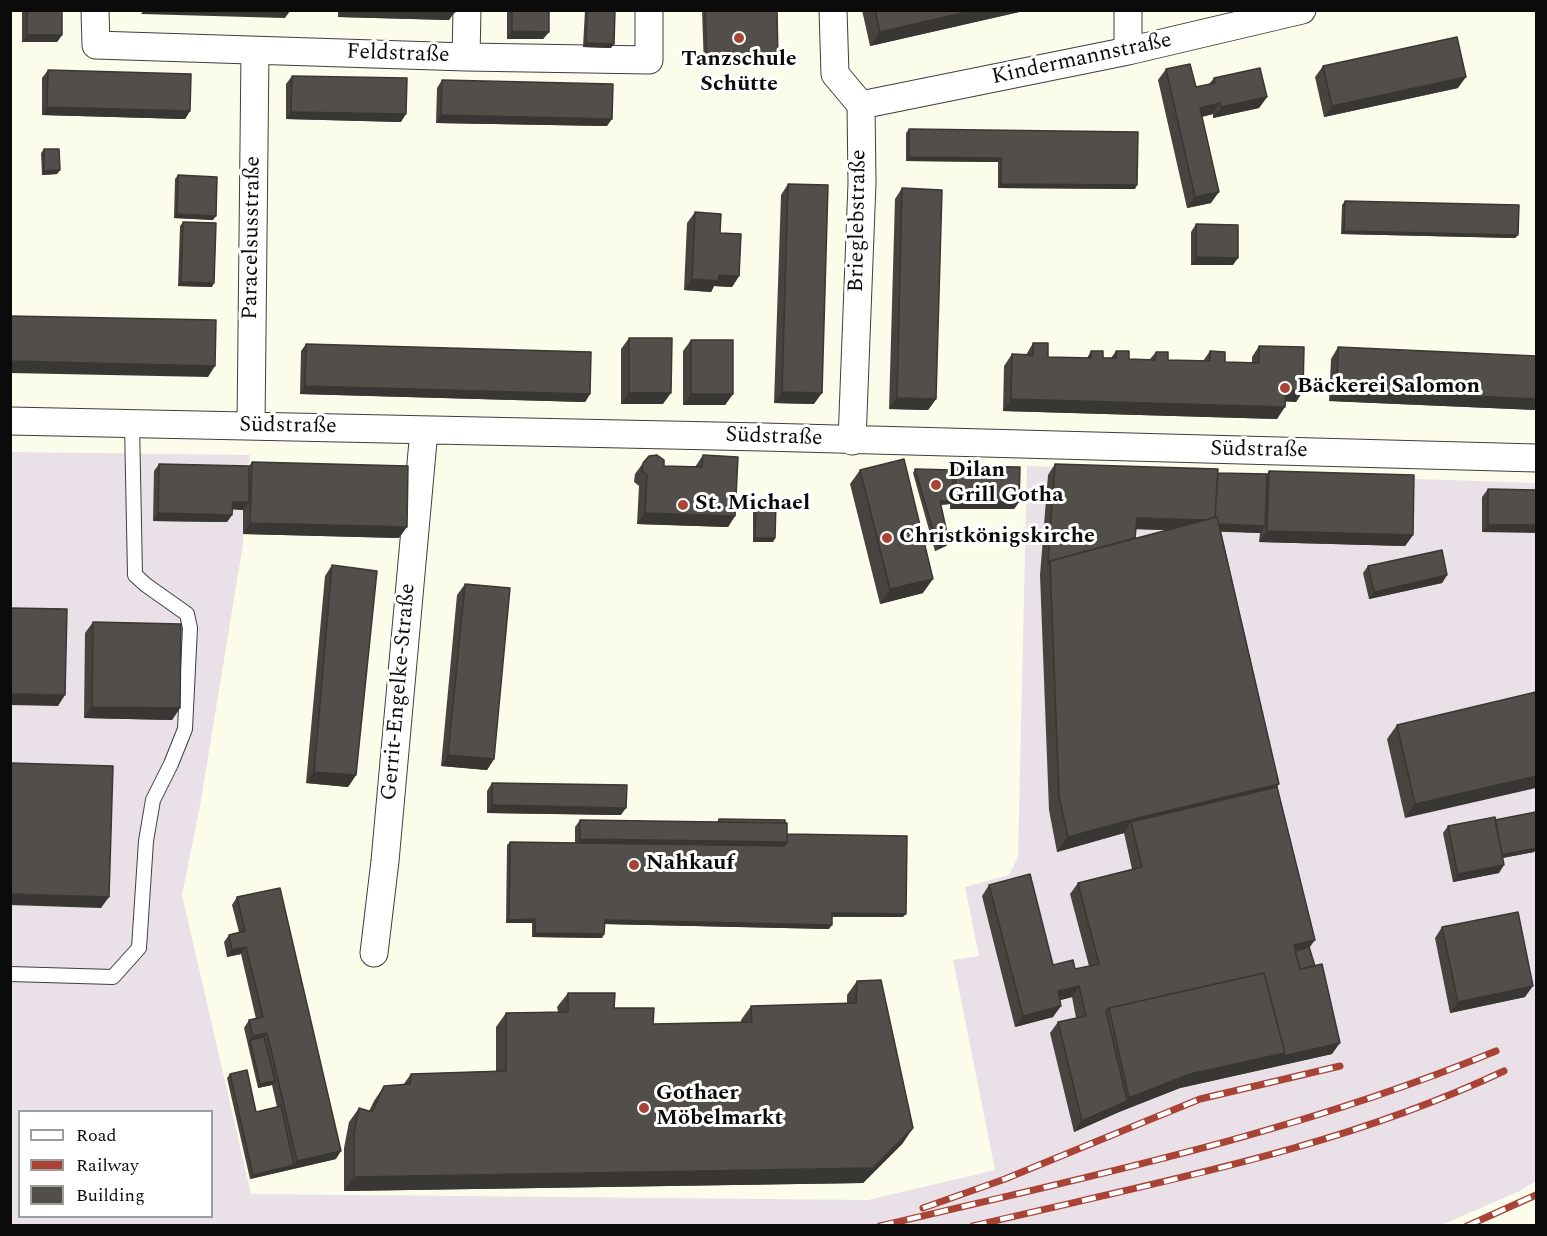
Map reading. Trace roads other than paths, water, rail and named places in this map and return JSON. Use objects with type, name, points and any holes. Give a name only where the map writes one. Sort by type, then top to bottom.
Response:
[{"type":"street","name":"Feldstraße","points":[[95,10],[96,45],[466,57],[649,60],[649,10]]},
{"type":"street","points":[[466,57],[467,10]]},
{"type":"street","points":[[833,10],[835,74],[861,105]]},
{"type":"street","points":[[1128,10],[1128,51]]},
{"type":"street","name":"Kindermannstraße","points":[[861,105],[1128,51],[1302,10]]},
{"type":"street","name":"Paracelsusstraße","points":[[251,426],[255,51]]},
{"type":"street","name":"Brieglebstraße","points":[[852,441],[862,183],[861,105]]},
{"type":"street","name":"Südstraße","points":[[10,421],[763,437],[1536,458]]},
{"type":"street","name":"Gerrit-Engelke-Straße","points":[[374,953],[386,861],[424,430]]},
{"type":"lane","points":[[10,974],[113,977],[139,948],[146,841],[153,800],[185,729],[190,628],[187,614],[135,575],[132,424]]},
{"type":"railway","points":[[880,1226],[1114,1171],[1269,1129],[1421,1080],[1496,1051]]},
{"type":"railway","points":[[923,1208],[1005,1179],[1200,1099],[1340,1066]]},
{"type":"railway","points":[[973,1226],[1176,1179],[1310,1143],[1441,1099],[1504,1071]]},
{"type":"railway","points":[[1467,1226],[1536,1195]]},
{"type":"place","name":"Tanzschule Schütte","points":[[739,38]]},
{"type":"place","name":"Bäckerei Salomon","points":[[1285,388]]},
{"type":"place","name":"Dilan Grill Gotha","points":[[936,485]]},
{"type":"place","name":"St. Michael","points":[[683,505]]},
{"type":"place","name":"Christkönigskirche","points":[[887,538]]},
{"type":"place","name":"Nahkauf","points":[[634,865]]},
{"type":"place","name":"Gothaer Möbelmarkt","points":[[644,1108]]}]
